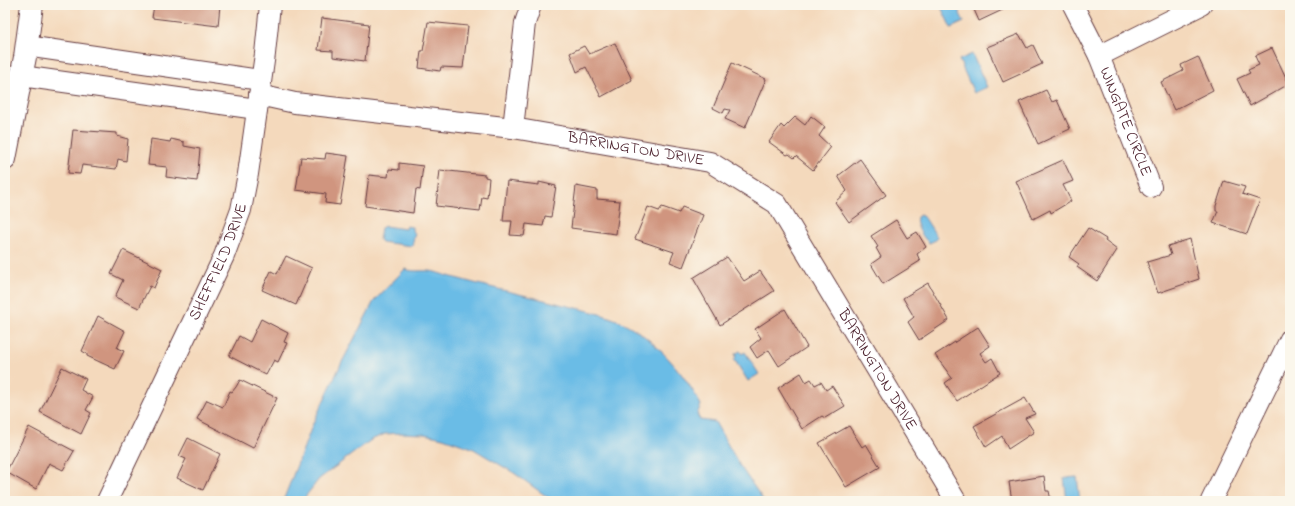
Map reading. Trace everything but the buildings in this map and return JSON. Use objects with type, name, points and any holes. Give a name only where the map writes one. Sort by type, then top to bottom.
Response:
[{"type":"street","points":[[5,160],[21,76],[32,5]]},
{"type":"street","name":"SHEFFIELD DRIVE","points":[[107,501],[224,256],[234,231],[245,194],[270,5]]},
{"type":"street","points":[[513,128],[525,23],[532,5]]},
{"type":"street","name":"WINGATE CIRCLE","points":[[1073,5],[1099,56],[1152,187]]},
{"type":"street","points":[[1099,56],[1201,5]]},
{"type":"street","points":[[26,46],[259,95]]},
{"type":"street","points":[[21,76],[259,95]]},
{"type":"street","name":"BARRINGTON DRIVE","points":[[259,95],[295,103],[513,128],[710,162],[777,204],[956,501]]},
{"type":"street","points":[[1211,501],[1290,339]]},
{"type":"water","points":[[940,5],[956,5],[964,22],[951,28]]},
{"type":"water","points":[[972,54],[987,87],[974,93],[959,60]]},
{"type":"water","points":[[920,215],[925,218],[937,237],[936,240],[929,243],[924,238],[916,220]]},
{"type":"water","points":[[385,226],[405,229],[406,226],[412,227],[412,230],[415,233],[412,246],[381,242],[379,240],[381,228]]},
{"type":"water","points":[[405,269],[412,271],[435,272],[592,312],[619,321],[636,330],[664,354],[681,374],[701,405],[697,414],[700,420],[715,422],[740,466],[764,501],[553,501],[514,473],[472,448],[443,438],[424,434],[402,433],[385,434],[371,440],[319,479],[302,501],[283,501],[314,421],[341,364],[374,301]]},
{"type":"water","points":[[740,351],[742,354],[745,352],[759,374],[748,381],[734,359],[736,357],[735,354]]},
{"type":"water","points":[[1077,477],[1080,501],[1067,501],[1064,478]]}]
